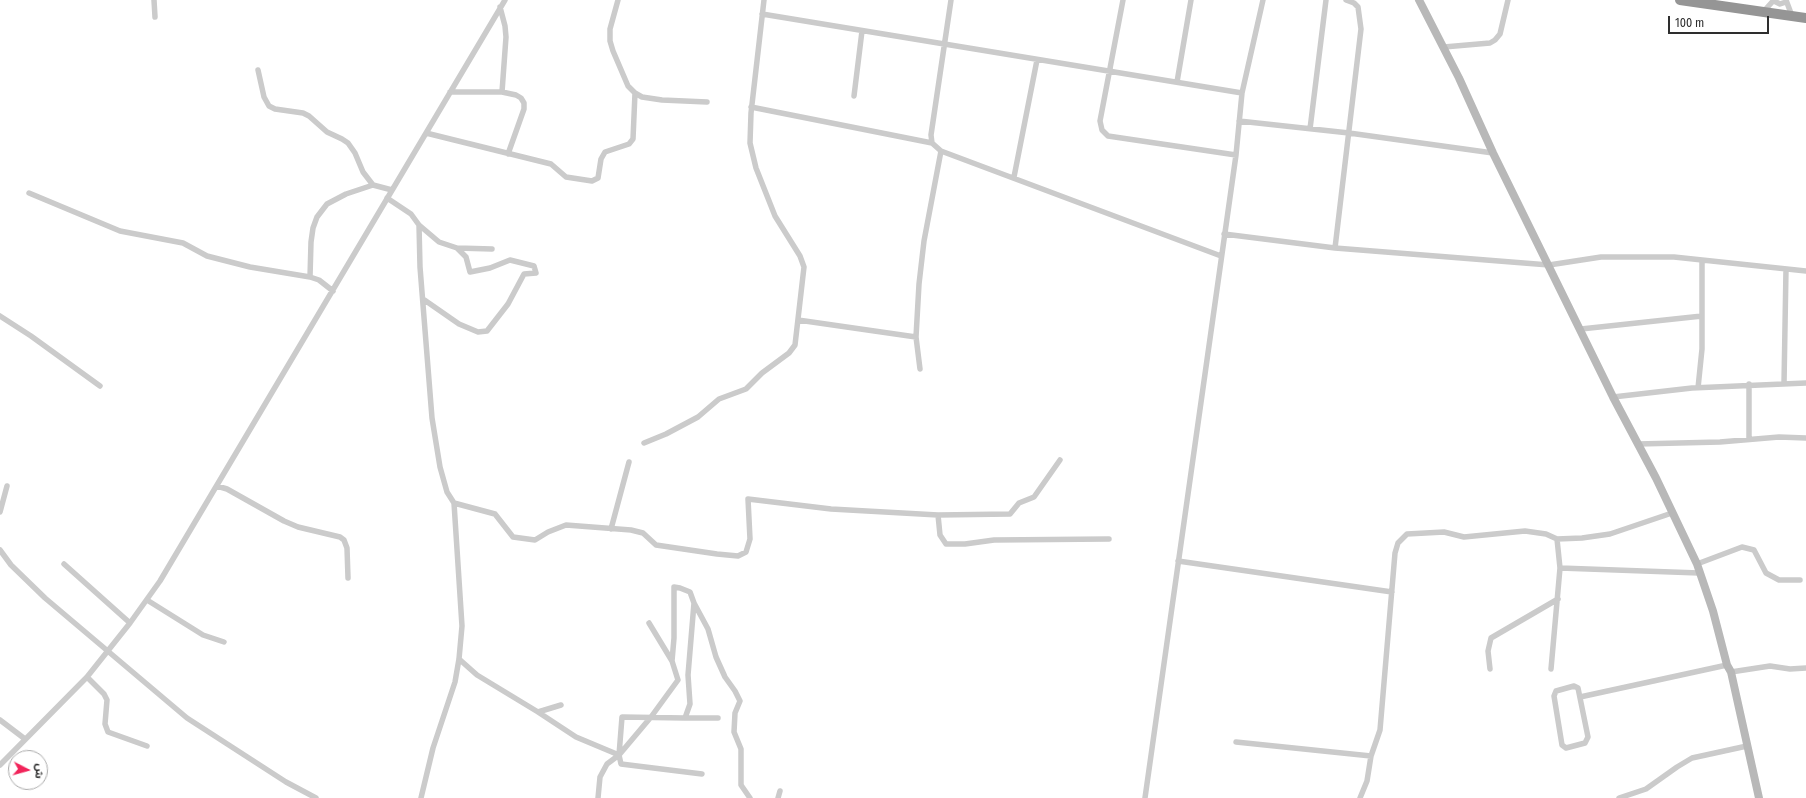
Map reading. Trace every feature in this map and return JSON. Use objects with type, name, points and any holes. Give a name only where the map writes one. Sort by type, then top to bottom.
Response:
[{"type":"highway","points":[[1680,0],[1806,18]]},
{"type":"street","points":[[154,0],[155,17]]},
{"type":"street","points":[[0,765],[25,738],[87,677],[147,600],[217,486],[505,0]]},
{"type":"street","points":[[618,0],[610,30],[610,41],[626,80],[635,93],[642,97],[662,100],[706,102]]},
{"type":"street","points":[[644,443],[666,434],[698,417],[719,399],[746,389],[762,373],[789,353],[795,346],[804,268],[800,256],[774,216],[752,154],[750,131],[764,0]]},
{"type":"street","points":[[932,142],[931,135],[951,0]]},
{"type":"street","points":[[1123,0],[1100,121],[1102,130],[1108,136],[1236,155]]},
{"type":"street","points":[[1177,82],[1191,0]]},
{"type":"street","points":[[1145,798],[1236,155],[1242,93],[1263,0]]},
{"type":"street","points":[[1310,129],[1326,0]]},
{"type":"street","points":[[1335,248],[1361,29],[1358,8],[1354,3],[1346,0]]},
{"type":"street","points":[[1420,0],[1444,47],[1493,153],[1696,564],[1713,610],[1729,668],[1759,798]]},
{"type":"street","points":[[1444,47],[1490,43],[1495,40],[1500,34],[1508,0]]},
{"type":"street","points":[[1763,12],[1774,1],[1780,4],[1786,1],[1792,16]]},
{"type":"street","points":[[500,7],[506,36],[502,92]]},
{"type":"street","points":[[762,14],[862,32],[1242,93]]},
{"type":"street","points":[[854,96],[862,32]]},
{"type":"street","points":[[1014,178],[1037,60]]},
{"type":"street","points":[[258,70],[264,97],[269,106],[275,109],[303,113],[309,116],[327,132],[342,138],[352,149],[363,172],[373,185]]},
{"type":"street","points":[[450,92],[502,92],[516,95],[521,98],[524,103],[508,154]]},
{"type":"street","points":[[426,134],[551,164],[562,175],[572,179],[596,180],[600,172],[602,155],[605,152],[629,144],[633,139],[635,93]]},
{"type":"street","points":[[752,107],[932,142],[941,151],[1222,256]]},
{"type":"street","points":[[1239,121],[1348,133],[1493,153]]},
{"type":"street","points":[[920,369],[916,337],[924,240],[941,151]]},
{"type":"street","points":[[310,277],[313,228],[317,218],[327,204],[346,194],[373,185],[392,190]]},
{"type":"street","points":[[29,193],[120,231],[183,242],[207,256],[250,267],[310,277],[319,280],[333,290]]},
{"type":"street","points":[[387,198],[411,214],[419,225],[439,242],[457,248],[492,249]]},
{"type":"street","points":[[419,225],[429,386],[436,441],[447,492],[454,503],[462,626],[455,682],[433,748],[421,798]]},
{"type":"street","points":[[1224,234],[1335,248],[1549,265],[1601,257],[1674,257],[1806,271]]},
{"type":"street","points":[[423,299],[459,324],[478,332],[487,331],[508,304],[524,274],[536,273],[534,266],[510,260],[490,268],[470,272],[466,257],[457,248]]},
{"type":"street","points":[[1698,388],[1702,349],[1702,260]]},
{"type":"street","points":[[1784,384],[1786,269]]},
{"type":"street","points":[[0,316],[31,336],[100,386]]},
{"type":"street","points":[[1581,329],[1702,316]]},
{"type":"street","points":[[798,320],[916,337]]},
{"type":"street","points":[[1614,397],[1749,384],[1806,383]]},
{"type":"street","points":[[1749,384],[1749,439]]},
{"type":"street","points":[[1638,444],[1806,438]]},
{"type":"street","points":[[454,503],[495,514],[513,537],[535,540],[548,532],[566,525],[643,533],[656,545],[738,556],[746,552],[750,540],[748,499],[831,509],[938,516],[1010,514],[1019,504],[1034,497],[1060,460]]},
{"type":"street","points":[[611,529],[629,462]]},
{"type":"street","points":[[0,512],[7,486]]},
{"type":"street","points":[[217,486],[227,489],[284,521],[298,527],[340,537],[344,540],[347,548],[348,578]]},
{"type":"street","points":[[1360,798],[1367,780],[1371,756],[1380,730],[1395,553],[1398,543],[1407,534],[1444,532],[1464,537],[1525,531],[1546,534],[1557,539],[1582,538],[1610,534],[1672,513]]},
{"type":"street","points":[[938,516],[940,535],[946,544],[965,544],[994,540],[1109,539]]},
{"type":"street","points":[[1551,669],[1560,568],[1557,539]]},
{"type":"street","points":[[1696,564],[1742,547],[1754,550],[1766,573],[1779,580],[1800,580]]},
{"type":"street","points":[[0,550],[11,565],[28,582],[106,651],[187,718],[286,782],[316,798]]},
{"type":"street","points":[[1178,561],[1392,592]]},
{"type":"street","points":[[64,564],[130,623]]},
{"type":"street","points":[[1560,568],[1699,573]]},
{"type":"street","points":[[672,661],[674,587],[690,592],[694,603],[708,629],[716,657],[724,677],[740,700],[735,713],[734,732],[741,749],[741,785],[750,798]]},
{"type":"street","points":[[1490,669],[1488,651],[1491,638],[1558,599]]},
{"type":"street","points":[[147,600],[203,635],[224,642]]},
{"type":"street","points":[[685,718],[690,704],[688,676],[694,603]]},
{"type":"street","points":[[598,798],[600,777],[606,764],[619,755],[651,717],[678,680],[672,661],[649,624]]},
{"type":"street","points":[[459,659],[477,675],[576,737],[619,755]]},
{"type":"street","points":[[1580,697],[1729,668],[1770,666],[1790,670],[1806,668]]},
{"type":"street","points":[[87,677],[104,694],[107,700],[105,724],[108,732],[147,746]]},
{"type":"street","points":[[1574,686],[1578,688],[1580,697],[1588,737],[1587,741],[1566,748],[1563,747],[1554,693],[1574,686]]},
{"type":"street","points":[[538,712],[561,705]]},
{"type":"street","points":[[702,774],[621,764],[619,755],[622,717],[718,718]]},
{"type":"street","points":[[0,720],[25,738]]},
{"type":"street","points":[[1236,742],[1371,756]]},
{"type":"street","points":[[1619,798],[1646,789],[1677,766],[1692,758],[1748,746]]},
{"type":"street","points":[[778,798],[780,791]]}]
